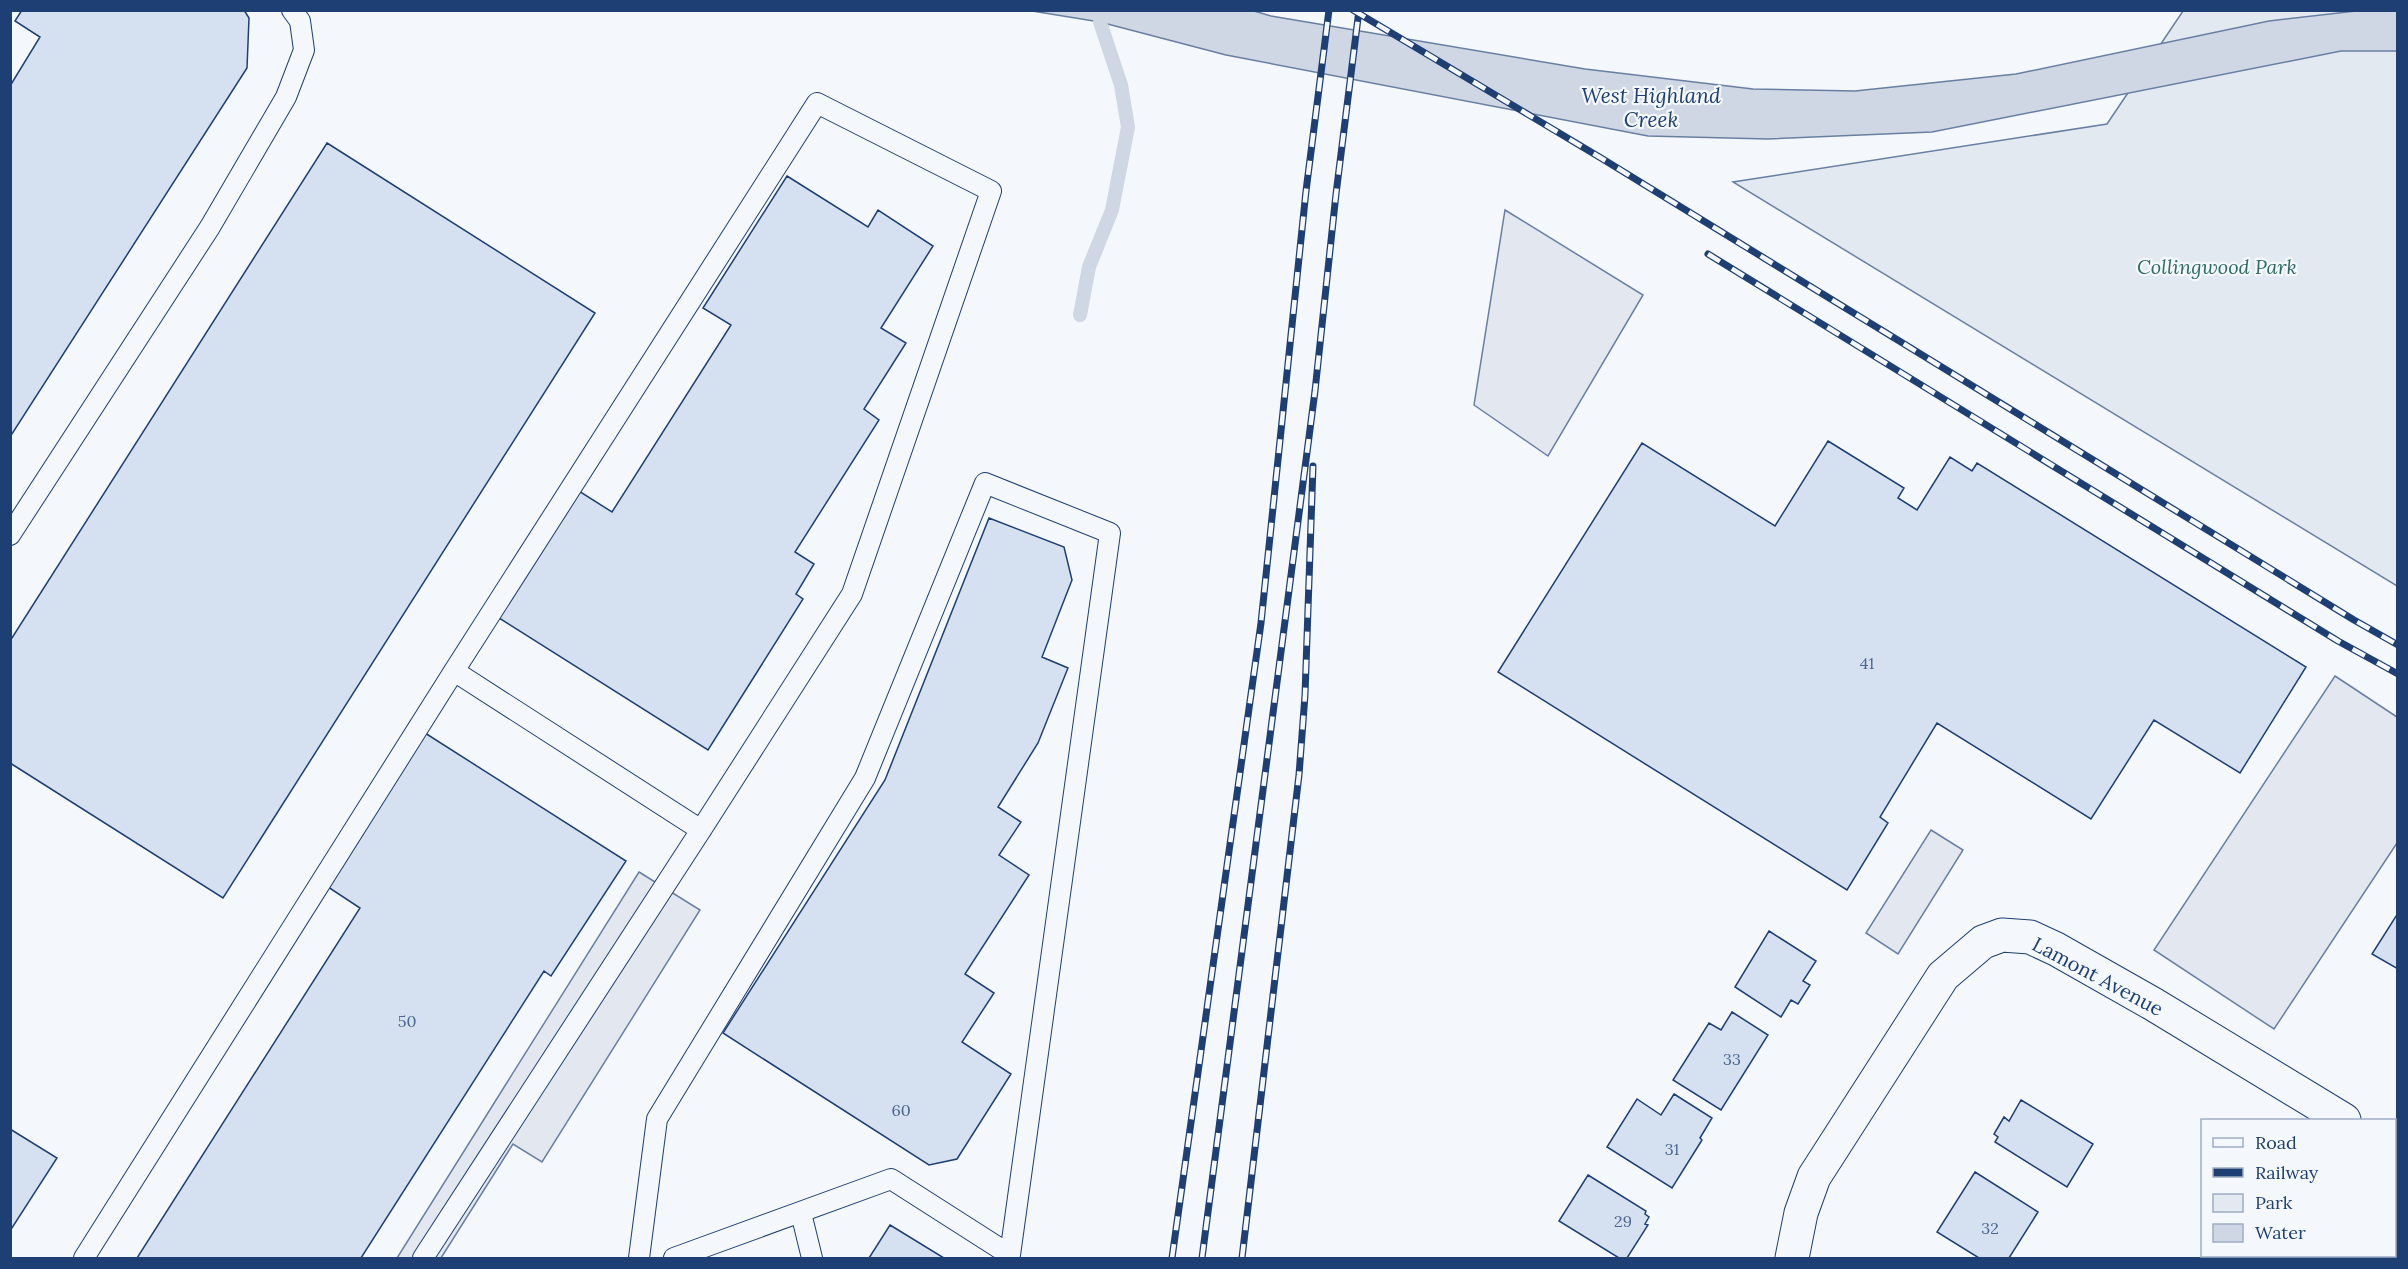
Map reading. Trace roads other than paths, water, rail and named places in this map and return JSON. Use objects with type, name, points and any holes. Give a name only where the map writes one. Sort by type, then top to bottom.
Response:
[{"type":"street","name":"Lamont Avenue","points":[[1792,1258],[1801,1213],[1814,1177],[1943,976],[1983,942],[2002,935],[2030,938],[2056,949],[2153,1004],[2342,1119]]},
{"type":"lane","points":[[10,535],[210,227],[286,97],[304,50],[300,21],[292,10]]},
{"type":"lane","points":[[84,1258],[454,671],[817,103],[991,190],[852,594],[423,1258]]},
{"type":"lane","points":[[639,1258],[657,1119],[865,778],[985,483],[1110,532],[1009,1257],[891,1179],[674,1258]]},
{"type":"lane","points":[[454,671],[701,830]]},
{"type":"lane","points":[[801,1213],[812,1258]]},
{"type":"water","name":"West Highland Creek","points":[[1032,11],[1254,11],[1271,16],[1585,69],[1753,89],[1855,91],[2016,74],[2269,21],[2356,11],[2397,11],[2398,51],[2341,51],[1932,132],[1768,139],[1648,136],[1226,55],[1100,22]]},
{"type":"waterway","points":[[1080,315],[1089,267],[1112,210],[1128,127],[1121,85],[1100,22]]},
{"type":"railway","points":[[1172,1258],[1261,623],[1306,191],[1329,10]]},
{"type":"railway","points":[[1353,10],[1601,158],[2398,645]]},
{"type":"railway","points":[[1202,1258],[1315,391],[1359,10]]},
{"type":"railway","points":[[1708,254],[2338,641],[2398,674]]},
{"type":"railway","points":[[1242,1258],[1299,775],[1305,695],[1313,466]]},
{"type":"park label","name":"Collingwood Park","points":[[2217,266]]}]
